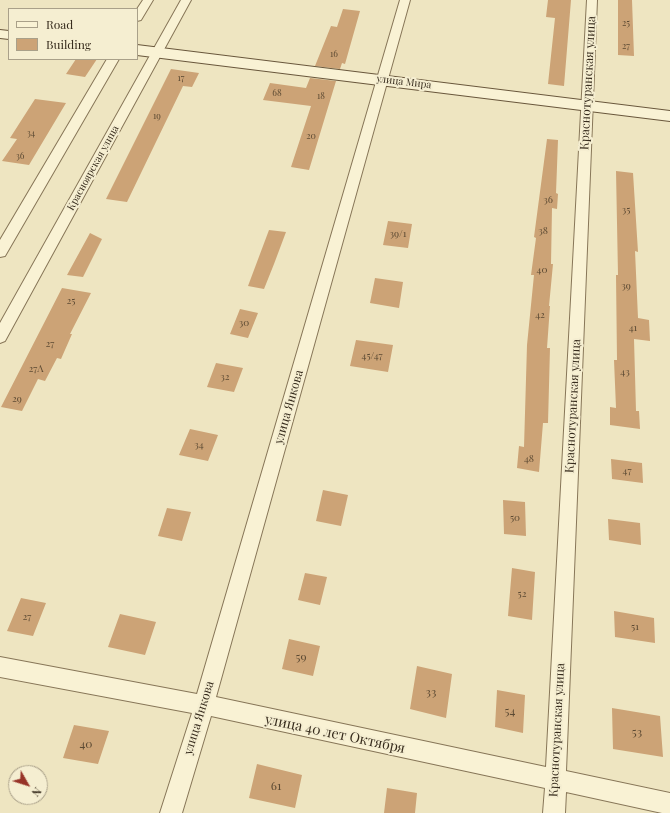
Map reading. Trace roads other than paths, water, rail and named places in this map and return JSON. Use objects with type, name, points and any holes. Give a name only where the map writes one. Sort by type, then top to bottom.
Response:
[{"type":"main road","name":"улица Мира","points":[[138,50],[670,116]]},
{"type":"street","points":[[138,16],[148,0]]},
{"type":"street","name":"Красноярская улица","points":[[0,337],[186,0]]},
{"type":"street","name":"улица Янкова","points":[[171,813],[204,705],[405,0]]},
{"type":"street","name":"Краснотуранская улица","points":[[554,813],[592,0]]},
{"type":"street","points":[[0,252],[112,60]]},
{"type":"street","name":"улица 40 лет Октября","points":[[0,667],[204,705],[555,781],[670,804]]}]
